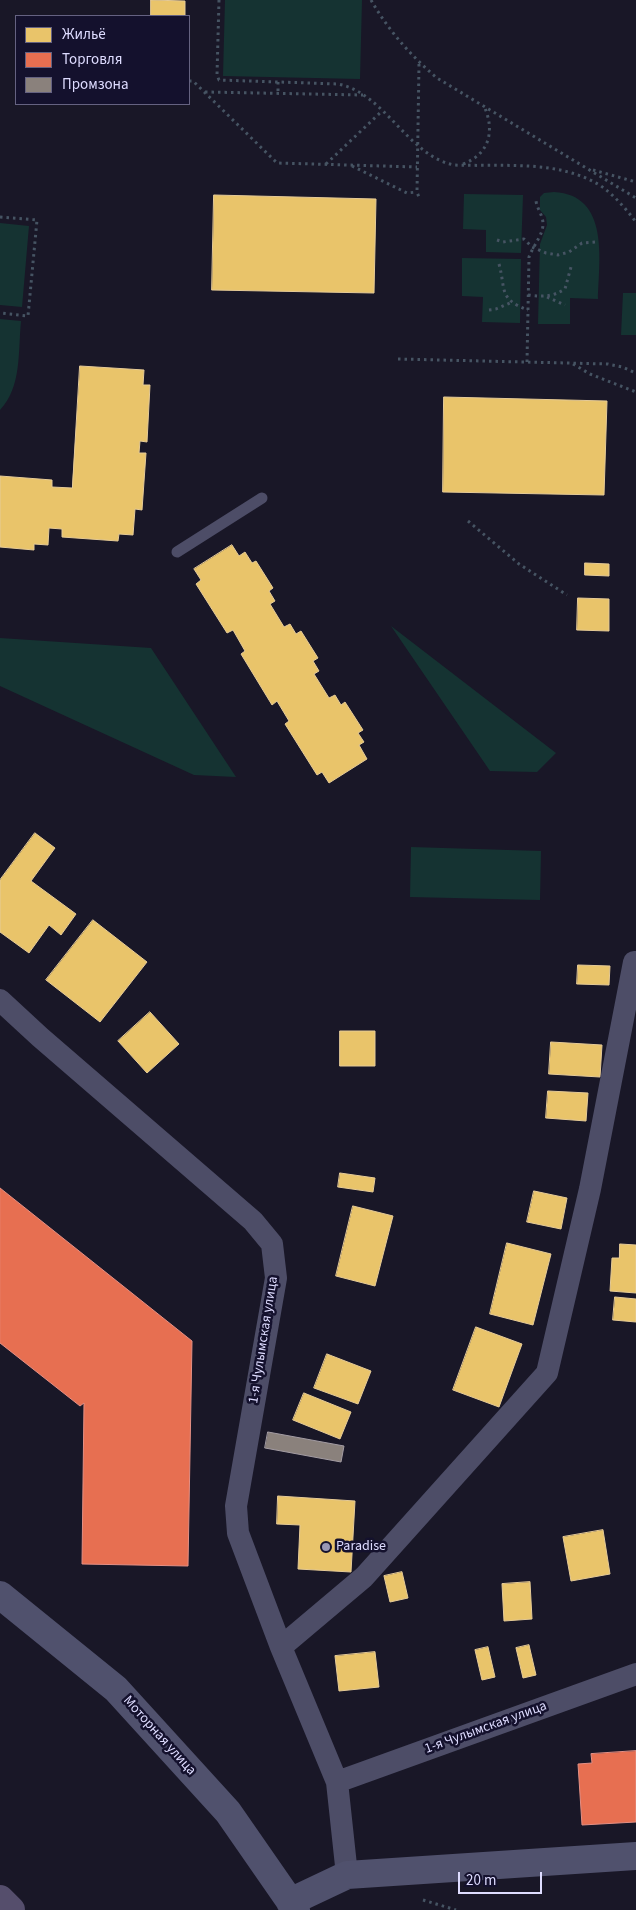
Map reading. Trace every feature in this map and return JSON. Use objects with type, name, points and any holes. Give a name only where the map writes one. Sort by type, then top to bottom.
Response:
[{"type":"main road","points":[[0,1900],[11,1910]]},
{"type":"street","points":[[281,1647],[364,1577],[546,1373],[590,1190],[634,962],[636,962]]},
{"type":"street","name":"1-я Чулымская улица","points":[[0,1000],[40,1037],[253,1221],[272,1244],[276,1278],[236,1506],[238,1533],[281,1647],[337,1782],[347,1875]]},
{"type":"street","name":"Моторная улица","points":[[0,1595],[116,1689],[228,1812],[293,1906]]},
{"type":"street","name":"1-я Чулымская улица","points":[[337,1782],[636,1674]]},
{"type":"street","points":[[293,1906],[347,1875],[636,1856]]},
{"type":"lane","points":[[177,552],[262,498]]},
{"type":"path","points":[[218,0],[217,78],[222,81],[338,84],[348,86],[364,96],[418,144],[443,163],[560,169],[602,187],[621,203],[636,222]]},
{"type":"path","points":[[371,0],[396,36],[420,63],[437,78],[636,198]]},
{"type":"path","points":[[420,63],[417,167],[417,192],[420,200]]},
{"type":"path","points":[[190,81],[193,81],[278,163],[417,167]]},
{"type":"path","points":[[278,82],[278,94]]},
{"type":"path","points":[[204,92],[364,96]]},
{"type":"path","points":[[460,165],[477,156],[488,140],[489,117],[484,105]]},
{"type":"path","points":[[325,164],[382,111]]},
{"type":"path","points":[[349,165],[407,193],[417,192]]},
{"type":"path","points":[[588,169],[636,182]]},
{"type":"path","points":[[527,362],[529,257],[532,247],[539,237],[543,223],[536,207],[536,200]]},
{"type":"path","points":[[0,217],[36,220],[28,316],[0,313]]},
{"type":"path","points":[[497,240],[503,242],[524,239],[532,247],[546,254],[558,255],[569,252],[582,243],[595,242]]},
{"type":"path","points":[[499,264],[502,285],[508,298],[516,306],[528,310]]},
{"type":"path","points":[[546,297],[555,295],[565,289],[571,267]]},
{"type":"path","points":[[528,295],[546,297],[566,305]]},
{"type":"path","points":[[489,310],[512,302]]},
{"type":"path","points":[[398,359],[608,364],[636,373]]},
{"type":"path","points":[[570,363],[590,374],[636,392]]},
{"type":"path","points":[[468,521],[519,564],[567,595]]},
{"type":"green space","points":[[225,0],[362,0],[360,79],[223,76]]},
{"type":"green space","points":[[554,192],[572,196],[585,205],[593,217],[599,249],[598,299],[570,298],[570,324],[538,324],[540,244],[547,225],[546,217],[540,210],[540,197],[544,193]]},
{"type":"green space","points":[[464,194],[523,195],[521,253],[486,252],[486,230],[463,229]]},
{"type":"green space","points":[[0,223],[29,226],[22,307],[0,305]]},
{"type":"green space","points":[[462,258],[521,259],[520,323],[482,322],[483,297],[462,296]]},
{"type":"green space","points":[[623,293],[636,293],[636,335],[621,335]]},
{"type":"green space","points":[[0,319],[21,321],[16,380],[7,401],[0,410]]},
{"type":"green space","points":[[391,626],[556,753],[537,772],[490,771]]},
{"type":"green space","points":[[0,638],[151,648],[236,777],[194,775],[0,686]]},
{"type":"green space","points":[[411,847],[541,851],[540,900],[410,897]]},
{"type":"building: Жильё","points":[[151,0],[185,1],[185,15],[151,15]]},
{"type":"building: Жильё","points":[[214,195],[376,199],[374,293],[212,290]]},
{"type":"building: Жильё","points":[[80,366],[144,370],[143,385],[150,385],[147,442],[140,441],[139,453],[146,453],[142,510],[135,509],[133,535],[119,534],[118,541],[62,537],[62,529],[49,528],[48,545],[34,544],[34,550],[0,547],[0,476],[52,480],[52,487],[72,488]]},
{"type":"building: Жильё","points":[[444,397],[607,401],[604,495],[443,492]]},
{"type":"building: Жильё","points":[[232,545],[239,556],[245,552],[252,563],[256,561],[273,588],[269,591],[275,601],[270,604],[284,627],[290,624],[296,634],[301,631],[318,658],[313,661],[319,671],[314,674],[329,698],[335,695],[341,705],[345,702],[363,730],[358,733],[364,742],[359,745],[367,759],[329,783],[322,772],[317,775],[285,724],[289,721],[277,701],[272,705],[241,654],[245,651],[233,630],[227,633],[196,584],[201,580],[194,569]]},
{"type":"building: Жильё","points":[[585,563],[609,564],[609,576],[585,575]]},
{"type":"building: Жильё","points":[[578,598],[609,599],[609,631],[577,630]]},
{"type":"building: Жильё","points":[[35,833],[55,848],[31,881],[76,914],[61,935],[49,925],[29,953],[0,932],[0,880]]},
{"type":"building: Жильё","points":[[93,920],[147,962],[100,1022],[46,980]]},
{"type":"building: Жильё","points":[[578,965],[610,966],[609,985],[577,984]]},
{"type":"building: Жильё","points":[[150,1012],[179,1044],[147,1073],[118,1041]]},
{"type":"building: Жильё","points":[[340,1031],[375,1031],[375,1066],[340,1066]]},
{"type":"building: Жильё","points":[[551,1042],[602,1045],[600,1077],[549,1074]]},
{"type":"building: Жильё","points":[[548,1091],[588,1093],[586,1121],[546,1118]]},
{"type":"building: Жильё","points":[[340,1173],[375,1178],[373,1192],[338,1187]]},
{"type":"building: Жильё","points":[[534,1191],[567,1198],[561,1229],[527,1222]]},
{"type":"building: Жильё","points":[[353,1206],[393,1216],[375,1286],[336,1276]]},
{"type":"building: Жильё","points":[[507,1243],[551,1254],[533,1325],[490,1314]]},
{"type":"building: Жильё","points":[[620,1244],[636,1245],[636,1293],[610,1291],[612,1258],[619,1258]]},
{"type":"building: Жильё","points":[[615,1297],[636,1299],[636,1322],[613,1320]]},
{"type":"building: Жильё","points":[[476,1327],[522,1344],[499,1407],[453,1390]]},
{"type":"building: Жильё","points":[[327,1354],[371,1371],[358,1404],[314,1388]]},
{"type":"building: Жильё","points":[[304,1393],[351,1412],[340,1439],[293,1420]]},
{"type":"building: Жильё","name":"Paradise","points":[[278,1496],[355,1501],[351,1572],[298,1569],[300,1525],[277,1524]]},
{"type":"building: Жильё","points":[[603,1530],[610,1574],[571,1581],[563,1537]]},
{"type":"building: Жильё","points":[[402,1572],[408,1598],[390,1602],[384,1576]]},
{"type":"building: Жильё","points":[[530,1582],[532,1619],[504,1621],[502,1584]]},
{"type":"building: Жильё","points":[[529,1645],[536,1675],[523,1678],[516,1648]]},
{"type":"building: Жильё","points":[[488,1647],[495,1677],[482,1680],[475,1650]]},
{"type":"building: Жильё","points":[[375,1652],[379,1687],[339,1691],[335,1656]]},
{"type":"building: Торговля","points":[[0,1188],[192,1341],[188,1566],[82,1564],[84,1403],[80,1406],[0,1343]]},
{"type":"building: Торговля","points":[[636,1751],[636,1822],[582,1825],[578,1764],[592,1763],[591,1754]]},
{"type":"building: Промзона","points":[[268,1432],[344,1446],[341,1462],[265,1448]]},
{"type":"place","name":"Paradise","points":[[326,1547]]}]
